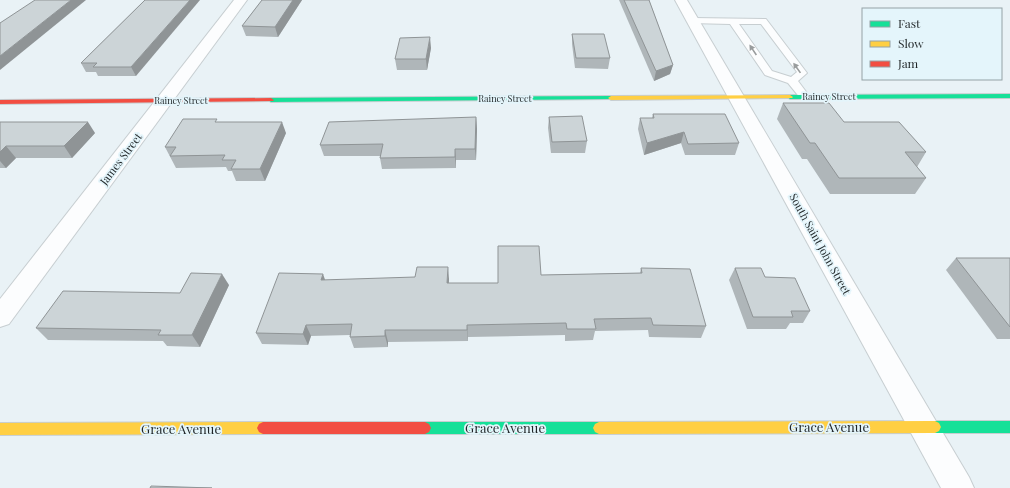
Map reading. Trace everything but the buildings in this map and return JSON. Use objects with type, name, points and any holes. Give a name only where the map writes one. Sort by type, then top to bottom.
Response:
[{"type":"street","name":"James Street","points":[[0,317],[165,102],[241,0]]},
{"type":"street","name":"South Saint John Street","points":[[681,0],[738,97],[958,488]]},
{"type":"street","name":"Rainey Street","points":[[0,102],[1010,96]]},
{"type":"street","name":"Grace Avenue","points":[[0,430],[1010,427]]},
{"type":"lane","points":[[733,21],[768,73],[792,81],[805,97]]},
{"type":"lane","points":[[693,22],[763,21],[802,73],[792,81]]},
{"type":"traffic: fast","points":[[790,97],[1010,96]]},
{"type":"traffic: fast","points":[[271,100],[611,98]]},
{"type":"traffic: fast","points":[[935,427],[1010,427]]},
{"type":"traffic: fast","points":[[425,428],[599,428]]},
{"type":"traffic: slow","points":[[611,98],[790,97]]},
{"type":"traffic: slow","points":[[599,428],[935,427]]},
{"type":"traffic: slow","points":[[0,429],[263,428]]},
{"type":"traffic: jam","points":[[0,102],[271,100]]},
{"type":"traffic: jam","points":[[263,428],[425,428]]}]
